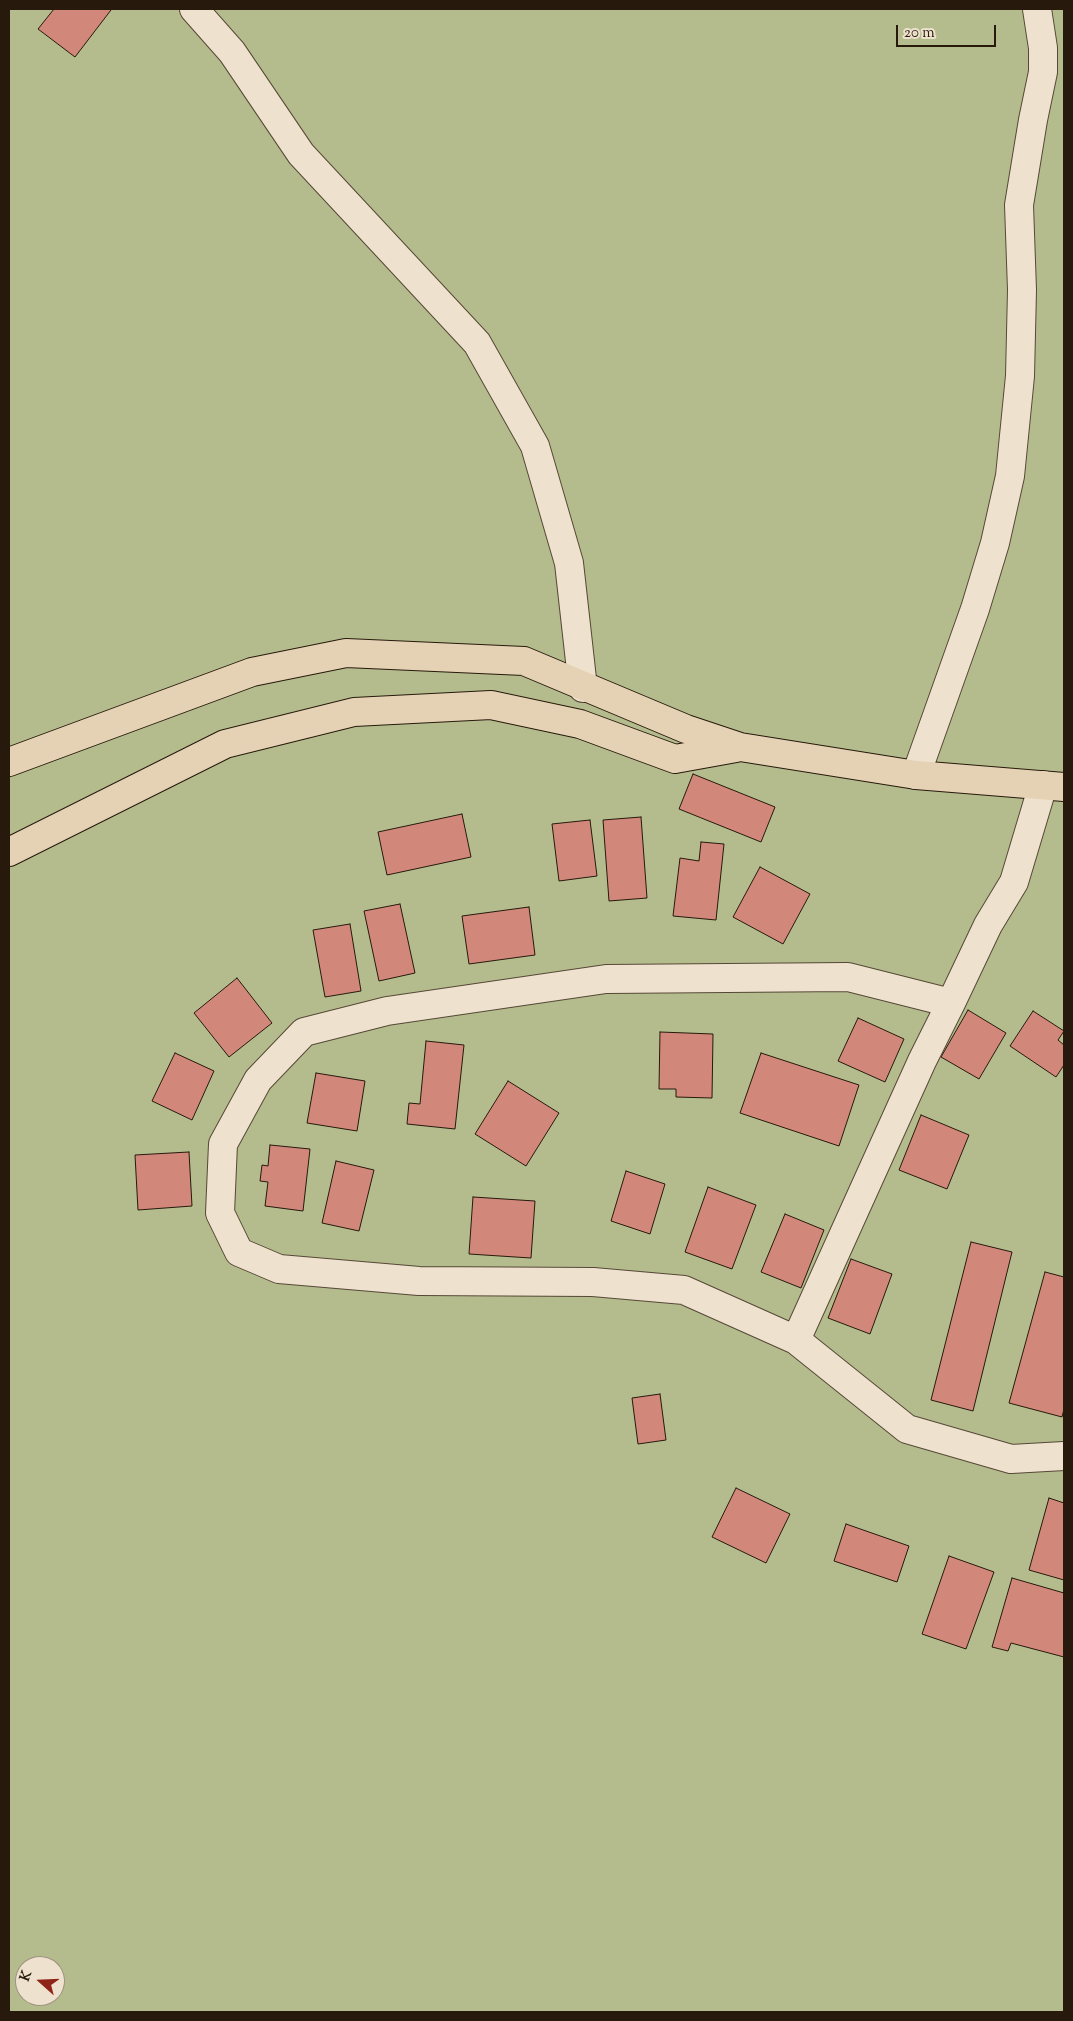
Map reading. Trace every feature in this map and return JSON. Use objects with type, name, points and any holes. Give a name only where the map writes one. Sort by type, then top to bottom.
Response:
[{"type":"main road","points":[[9,762],[252,672],[346,653],[524,662],[686,730],[740,747],[916,775],[1054,786]]},
{"type":"main road","points":[[9,852],[225,744],[354,712],[491,705],[580,724],[675,759],[740,747]]},
{"type":"street","points":[[194,9],[232,52],[302,154],[476,343],[535,446],[569,562],[583,688]]},
{"type":"street","points":[[916,775],[976,609],[995,543],[1010,476],[1020,376],[1022,290],[1019,205],[1043,72],[1043,48],[1037,9]]},
{"type":"street","points":[[796,1340],[922,1061],[988,925],[1014,882],[1054,786]]},
{"type":"street","points":[[951,1003],[848,977],[606,980],[387,1011],[304,1032],[258,1080],[223,1144],[220,1212],[239,1252],[279,1269],[419,1281],[594,1282],[684,1290],[796,1340],[907,1428],[1011,1459],[1064,1456]]},
{"type":"green space","points":[[9,9],[1064,9],[1064,2012],[9,2012]]},
{"type":"building","points":[[54,9],[111,10],[75,57],[38,29]]},
{"type":"building","points":[[693,774],[775,807],[761,842],[679,809]]},
{"type":"building","points":[[462,814],[471,857],[387,875],[378,832]]},
{"type":"building","points":[[641,817],[647,898],[609,901],[603,820]]},
{"type":"building","points":[[590,820],[597,876],[559,881],[552,824]]},
{"type":"building","points":[[701,842],[724,844],[716,920],[673,916],[680,858],[699,861]]},
{"type":"building","points":[[760,867],[810,894],[783,944],[733,917]]},
{"type":"building","points":[[400,904],[415,973],[379,981],[364,911]]},
{"type":"building","points":[[529,907],[535,955],[469,964],[462,916]]},
{"type":"building","points":[[350,924],[361,991],[325,997],[313,930]]},
{"type":"building","points":[[237,978],[272,1023],[229,1057],[194,1013]]},
{"type":"building","points":[[968,1010],[1006,1033],[979,1079],[941,1057]]},
{"type":"building","points":[[1033,1011],[1064,1031],[1058,1040],[1064,1045],[1064,1065],[1056,1077],[1010,1046]]},
{"type":"building","points":[[858,1018],[904,1039],[885,1082],[838,1061]]},
{"type":"building","points":[[660,1032],[713,1034],[712,1098],[676,1097],[676,1089],[659,1089]]},
{"type":"building","points":[[426,1041],[464,1045],[455,1129],[407,1124],[409,1103],[420,1104]]},
{"type":"building","points":[[175,1053],[214,1071],[192,1120],[152,1101]]},
{"type":"building","points":[[761,1053],[859,1085],[839,1146],[740,1113]]},
{"type":"building","points":[[316,1073],[365,1081],[357,1131],[307,1123]]},
{"type":"building","points":[[508,1081],[559,1113],[526,1166],[475,1134]]},
{"type":"building","points":[[921,1115],[969,1135],[947,1189],[899,1170]]},
{"type":"building","points":[[270,1145],[310,1149],[303,1211],[265,1206],[268,1182],[260,1181],[262,1165],[268,1166]]},
{"type":"building","points":[[189,1152],[192,1206],[138,1210],[135,1155]]},
{"type":"building","points":[[336,1161],[374,1170],[359,1231],[322,1223]]},
{"type":"building","points":[[626,1171],[665,1184],[650,1234],[611,1221]]},
{"type":"building","points":[[708,1187],[756,1205],[732,1269],[685,1252]]},
{"type":"building","points":[[473,1197],[535,1201],[531,1258],[469,1254]]},
{"type":"building","points":[[785,1214],[824,1230],[801,1288],[761,1272]]},
{"type":"building","points":[[971,1242],[1012,1252],[973,1411],[931,1400]]},
{"type":"building","points":[[851,1259],[892,1274],[870,1334],[828,1318]]},
{"type":"building","points":[[1045,1272],[1064,1277],[1064,1409],[1062,1417],[1009,1403]]},
{"type":"building","points":[[660,1394],[666,1440],[638,1444],[632,1398]]},
{"type":"building","points":[[736,1488],[790,1514],[766,1563],[712,1537]]},
{"type":"building","points":[[1049,1498],[1064,1503],[1064,1580],[1029,1570]]},
{"type":"building","points":[[846,1524],[909,1546],[897,1582],[834,1561]]},
{"type":"building","points":[[949,1556],[994,1572],[966,1649],[922,1634]]},
{"type":"building","points":[[1012,1578],[1064,1593],[1064,1657],[1011,1643],[1008,1651],[992,1647]]}]
